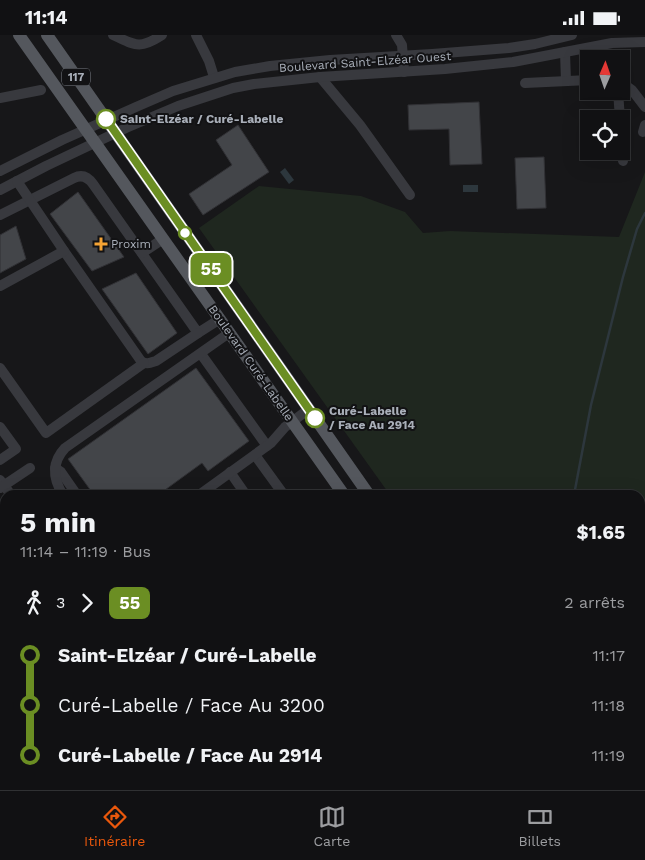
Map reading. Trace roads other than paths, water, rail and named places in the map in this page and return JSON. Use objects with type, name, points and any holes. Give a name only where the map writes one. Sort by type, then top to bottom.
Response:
[{"type":"main road","name":"Boulevard Curé-Labelle","points":[[20,35],[340,490]]},
{"type":"main road","name":"Boulevard Curé-Labelle","points":[[46,35],[366,490]]},
{"type":"street","points":[[112,35],[141,45],[149,43],[162,35]]},
{"type":"street","points":[[196,35],[209,61],[214,77]]},
{"type":"street","points":[[396,35],[401,42],[404,72]]},
{"type":"street","name":"Boulevard Saint-Elzéar Ouest","points":[[0,171],[85,129],[173,91],[214,77],[250,69],[294,63],[517,47],[572,35]]},
{"type":"street","name":"Boulevard Saint-Elzéar Ouest","points":[[0,190],[116,133],[178,106],[233,88],[320,77],[445,69],[513,62],[629,39],[643,39]]},
{"type":"street","points":[[565,52],[566,81]]},
{"type":"street","points":[[320,77],[360,125],[410,195]]},
{"type":"street","points":[[525,83],[580,80]]},
{"type":"street","points":[[630,89],[645,107]]},
{"type":"street","points":[[0,98],[41,90]]},
{"type":"street","points":[[0,215],[74,177],[84,176],[93,184],[198,333]]},
{"type":"street","points":[[17,181],[28,200],[141,361],[148,364],[156,361],[220,319]]},
{"type":"street","points":[[142,253],[163,239]]},
{"type":"street","points":[[0,286],[64,251]]},
{"type":"street","points":[[61,490],[57,482],[55,468],[57,459],[65,448],[230,333]]},
{"type":"street","points":[[201,353],[267,447]]},
{"type":"street","points":[[0,368],[46,433],[144,363]]},
{"type":"street","points":[[206,490],[267,447],[280,432],[309,409]]},
{"type":"street","points":[[0,427],[16,449],[0,460]]},
{"type":"street","points":[[255,455],[280,490]]},
{"type":"street","points":[[1,485],[30,468]]},
{"type":"street","points":[[55,468],[73,490]]},
{"type":"street","points":[[230,473],[242,490]]},
{"type":"waterway","points":[[575,490],[591,405],[623,277],[637,229],[645,213]]},
{"type":"place","name":"Saint-Elzéar / Curé-Labelle","points":[[106,119]]},
{"type":"place","name":"Proxim","points":[[101,244]]},
{"type":"place","name":"Curé-Labelle / Face Au 2914","points":[[315,418]]}]
